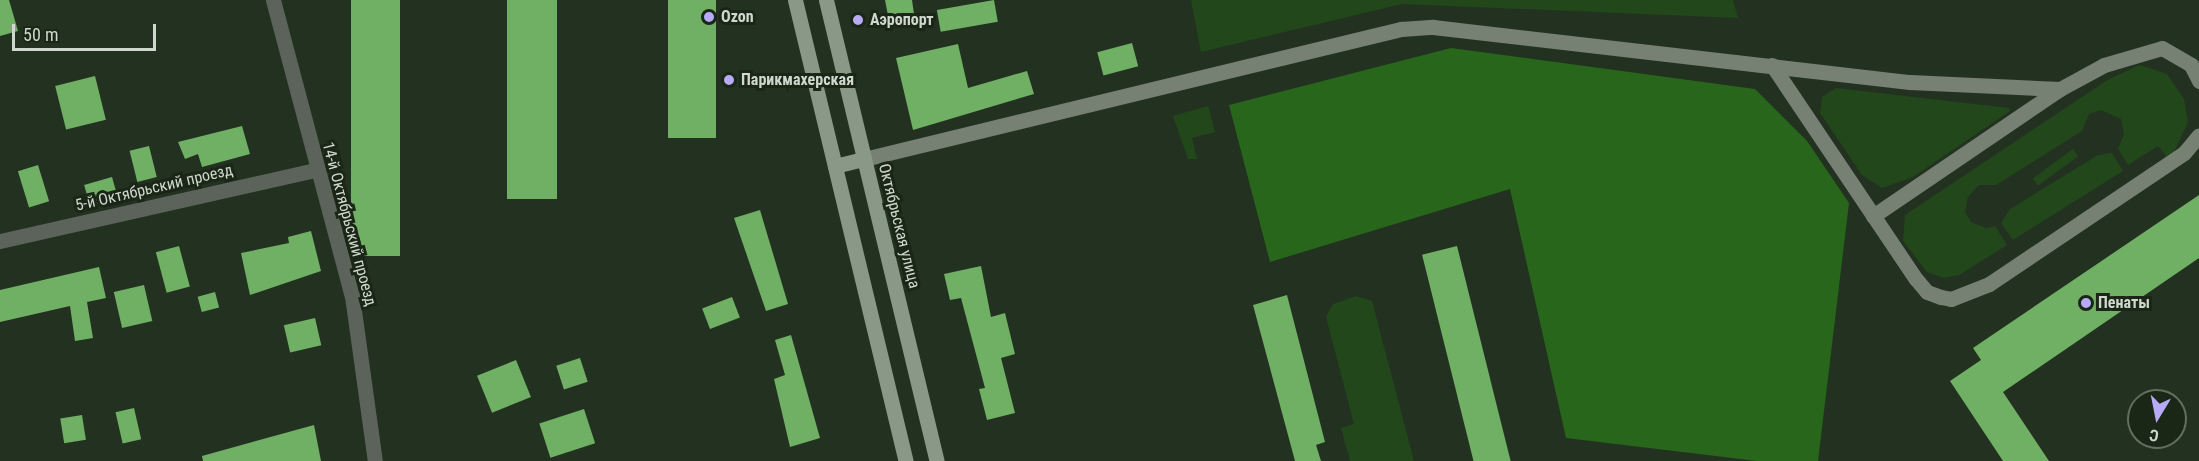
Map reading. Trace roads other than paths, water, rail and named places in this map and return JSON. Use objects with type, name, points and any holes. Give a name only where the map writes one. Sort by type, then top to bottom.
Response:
[{"type":"main road","points":[[795,0],[906,461]]},
{"type":"main road","name":"Октябрьская улица","points":[[826,0],[937,461]]},
{"type":"main road","points":[[835,166],[864,159]]},
{"type":"street","name":"14-й Октябрьский проезд","points":[[273,0],[316,170],[352,296],[375,461]]},
{"type":"street","points":[[864,159],[1401,29],[1462,29],[1945,85],[2060,89]]},
{"type":"street","points":[[1873,216],[2060,89],[2104,65],[2162,48],[2191,65],[2199,81]]},
{"type":"street","points":[[1772,65],[1927,292],[1951,299],[1989,284],[2184,153],[2199,135]]},
{"type":"street","name":"5-й Октябрьский проезд","points":[[0,241],[316,170]]},
{"type":"place","name":"Ozon","points":[[709,17]]},
{"type":"place","name":"Аэропорт","points":[[858,20]]},
{"type":"place","name":"Парикмахерская","points":[[729,80]]},
{"type":"place","name":"Пенаты","points":[[2086,303]]}]
